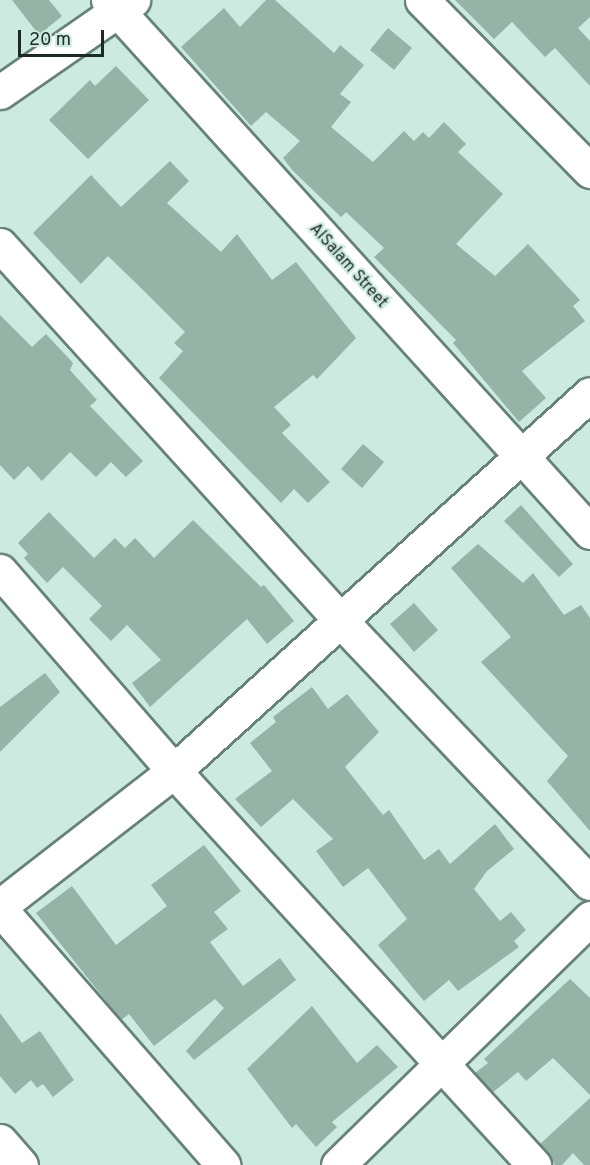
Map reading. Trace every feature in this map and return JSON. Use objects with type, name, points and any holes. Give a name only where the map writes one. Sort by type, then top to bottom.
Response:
[{"type":"street","points":[[422,0],[590,171]]},
{"type":"street","points":[[0,92],[119,3]]},
{"type":"street","name":"AlSalam Street","points":[[119,3],[520,457],[590,531]]},
{"type":"street","points":[[0,245],[341,621],[590,883]]},
{"type":"street","points":[[223,1165],[0,907],[174,771],[590,394]]},
{"type":"street","points":[[0,571],[174,771],[534,1165]]},
{"type":"street","points":[[338,1165],[590,918]]},
{"type":"street","points":[[0,1141],[21,1165]]},
{"type":"building","points":[[12,0],[49,0],[62,16],[39,35]]},
{"type":"building","points":[[266,0],[275,0],[334,53],[340,45],[364,65],[340,94],[351,102],[331,127],[373,162],[404,131],[414,141],[423,132],[429,138],[444,122],[466,144],[458,152],[503,194],[456,244],[495,276],[528,244],[580,300],[573,306],[585,321],[522,371],[546,398],[519,422],[453,343],[456,340],[374,257],[384,248],[346,212],[341,217],[293,171],[283,158],[300,141],[266,112],[251,126],[181,47],[224,8],[240,27]]},
{"type":"building","points":[[455,0],[590,0],[590,17],[578,28],[590,41],[590,86],[555,48],[545,57],[512,22],[494,39]]},
{"type":"building","points":[[388,28],[412,48],[394,70],[370,50]]},
{"type":"building","points":[[116,66],[149,100],[88,159],[49,120],[90,80],[95,86]]},
{"type":"building","points":[[170,161],[189,181],[167,203],[221,252],[237,234],[272,280],[296,262],[356,338],[317,379],[313,375],[274,407],[291,425],[282,433],[330,482],[308,503],[294,489],[281,503],[159,378],[183,351],[174,343],[185,332],[143,290],[108,256],[81,284],[33,233],[91,175],[121,207]]},
{"type":"building","points":[[0,315],[32,347],[46,334],[73,363],[70,370],[97,400],[90,406],[143,461],[126,477],[111,462],[96,477],[70,452],[42,481],[28,466],[14,480],[0,465]]},
{"type":"building","points":[[363,444],[384,462],[362,488],[341,469]]},
{"type":"building","points":[[521,505],[573,564],[559,577],[504,521]]},
{"type":"building","points":[[49,512],[94,558],[115,538],[125,548],[135,538],[154,558],[193,520],[261,587],[264,585],[294,621],[267,644],[247,619],[150,707],[132,683],[161,660],[127,625],[111,641],[89,619],[102,606],[63,567],[47,583],[24,558],[28,554],[18,543]]},
{"type":"building","points":[[478,544],[523,583],[533,573],[564,615],[581,605],[590,618],[590,831],[547,781],[568,756],[481,662],[511,637],[451,568]]},
{"type":"building","points":[[414,603],[438,630],[414,652],[390,624]]},
{"type":"building","points":[[45,673],[60,692],[0,752],[0,707]]},
{"type":"building","points":[[312,687],[328,709],[347,694],[379,732],[345,767],[383,815],[389,810],[424,860],[439,849],[450,864],[495,824],[514,849],[487,871],[474,889],[500,921],[511,912],[526,930],[514,941],[519,947],[458,991],[449,980],[424,1001],[417,993],[378,945],[407,919],[368,868],[343,887],[316,851],[333,839],[293,799],[261,827],[235,799],[272,771],[250,743],[276,722],[273,717]]},
{"type":"building","points":[[204,845],[241,891],[214,912],[228,929],[210,942],[243,986],[280,958],[296,980],[194,1060],[186,1051],[224,1008],[215,999],[154,1046],[129,1014],[121,1020],[36,913],[72,886],[116,945],[167,906],[151,885]]},
{"type":"building","points":[[570,979],[590,998],[590,1095],[553,1058],[526,1081],[518,1072],[493,1092],[475,1073],[488,1063],[484,1059]]},
{"type":"building","points":[[312,1006],[357,1063],[377,1045],[398,1067],[332,1122],[337,1127],[316,1147],[296,1124],[292,1128],[247,1069]]},
{"type":"building","points":[[0,1013],[22,1043],[40,1031],[74,1080],[53,1097],[43,1084],[37,1088],[31,1080],[15,1094],[0,1076]]},
{"type":"building","points":[[590,1098],[590,1165],[584,1165],[573,1153],[562,1165],[555,1165],[540,1144]]}]
